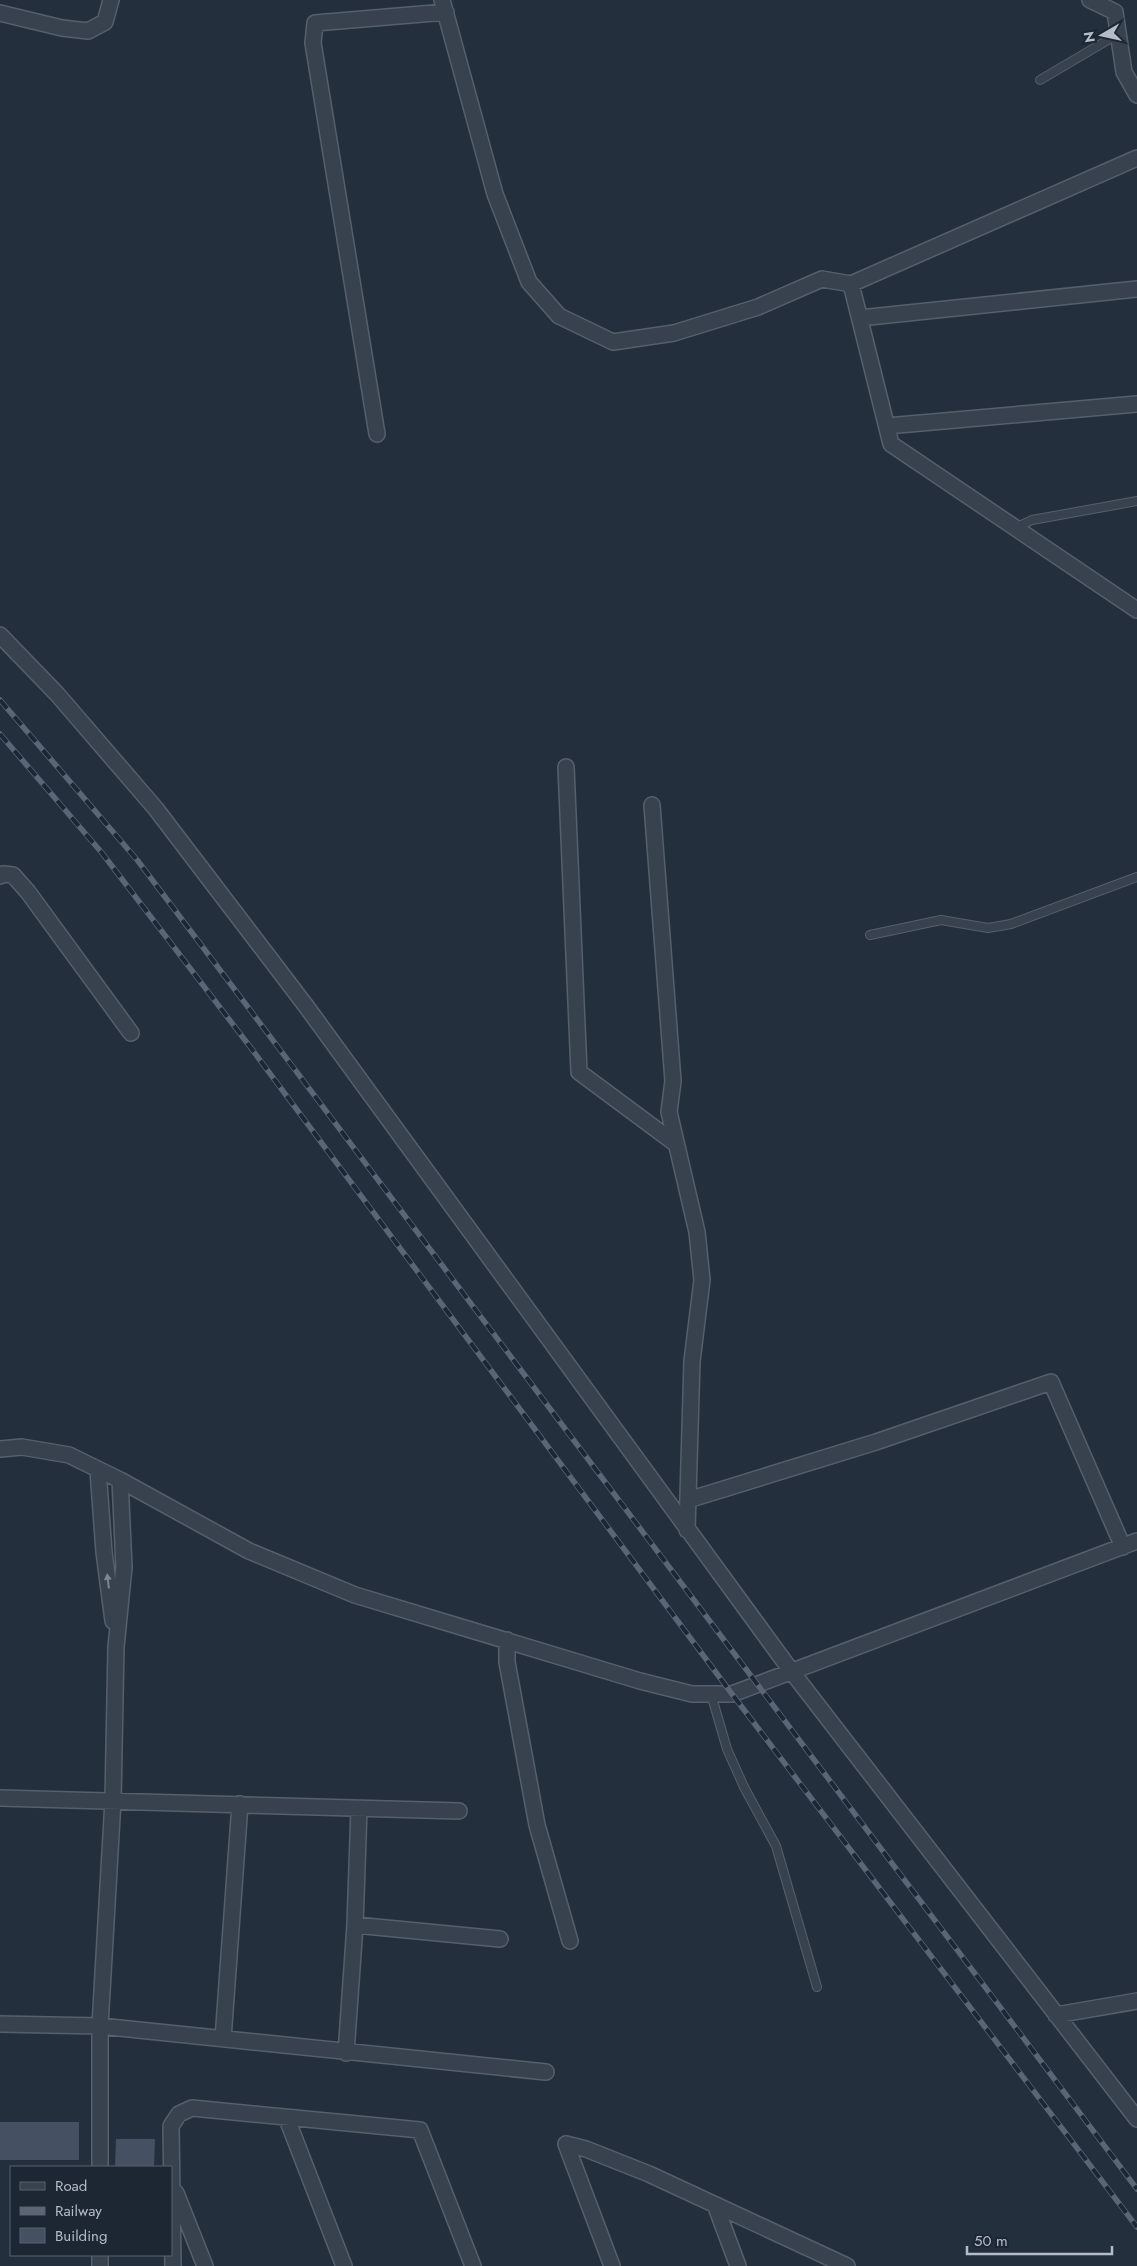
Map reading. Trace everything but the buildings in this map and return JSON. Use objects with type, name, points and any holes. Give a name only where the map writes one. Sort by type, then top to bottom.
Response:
[{"type":"street","points":[[0,13],[62,28],[88,31],[104,22],[111,0]]},
{"type":"street","points":[[1090,0],[1115,12],[1124,72],[1137,95]]},
{"type":"street","points":[[377,434],[313,43],[315,23],[444,6],[495,194],[529,282],[559,316],[613,342],[674,333],[758,307],[822,279],[851,284],[1137,158]]},
{"type":"street","points":[[851,284],[891,444],[1137,610]]},
{"type":"street","points":[[860,318],[1137,289]]},
{"type":"street","points":[[887,426],[1137,404]]},
{"type":"street","points":[[0,635],[57,694],[168,825],[306,1006],[792,1672],[1137,2119]]},
{"type":"street","points":[[566,767],[579,1072],[676,1144]]},
{"type":"street","points":[[652,805],[674,1081],[669,1112],[696,1232],[702,1280],[692,1361],[688,1530]]},
{"type":"street","points":[[0,876],[3,874],[13,875],[28,892],[131,1033]]},
{"type":"street","points":[[0,1449],[22,1446],[69,1456],[120,1480],[249,1551],[355,1595],[640,1681],[692,1694],[732,1694],[1130,1544],[1051,1382],[876,1442],[688,1500]]},
{"type":"street","points":[[98,1470],[104,1552],[116,1647]]},
{"type":"street","points":[[100,2166],[100,2026],[114,1800],[116,1647],[124,1567],[120,1480]]},
{"type":"street","points":[[507,1640],[506,1662],[537,1825],[570,1941]]},
{"type":"street","points":[[0,1798],[459,1811]]},
{"type":"street","points":[[223,2039],[240,1804]]},
{"type":"street","points":[[346,2053],[355,1925],[359,1808]]},
{"type":"street","points":[[355,1925],[500,1939]]},
{"type":"street","points":[[1056,2015],[1137,2001]]},
{"type":"street","points":[[0,2024],[100,2026],[346,2053],[546,2072]]},
{"type":"street","points":[[173,2266],[171,2126],[179,2114],[192,2108],[287,2119],[420,2130],[473,2266]]},
{"type":"street","points":[[287,2119],[344,2266]]},
{"type":"street","points":[[612,2266],[566,2144],[586,2149],[649,2174],[716,2207],[847,2266]]},
{"type":"street","points":[[173,2184],[205,2266]]},
{"type":"street","points":[[716,2207],[738,2266]]},
{"type":"lane","points":[[1040,80],[1118,34]]},
{"type":"lane","points":[[1015,528],[1032,520],[1137,501]]},
{"type":"lane","points":[[870,935],[940,920],[988,928],[1011,924],[1137,878]]},
{"type":"lane","points":[[710,1694],[727,1749],[744,1787],[776,1846],[817,1987]]},
{"type":"railway","points":[[0,700],[138,861],[1137,2189]]},
{"type":"railway","points":[[0,734],[102,853],[251,1048],[732,1694],[1137,2227]]}]
